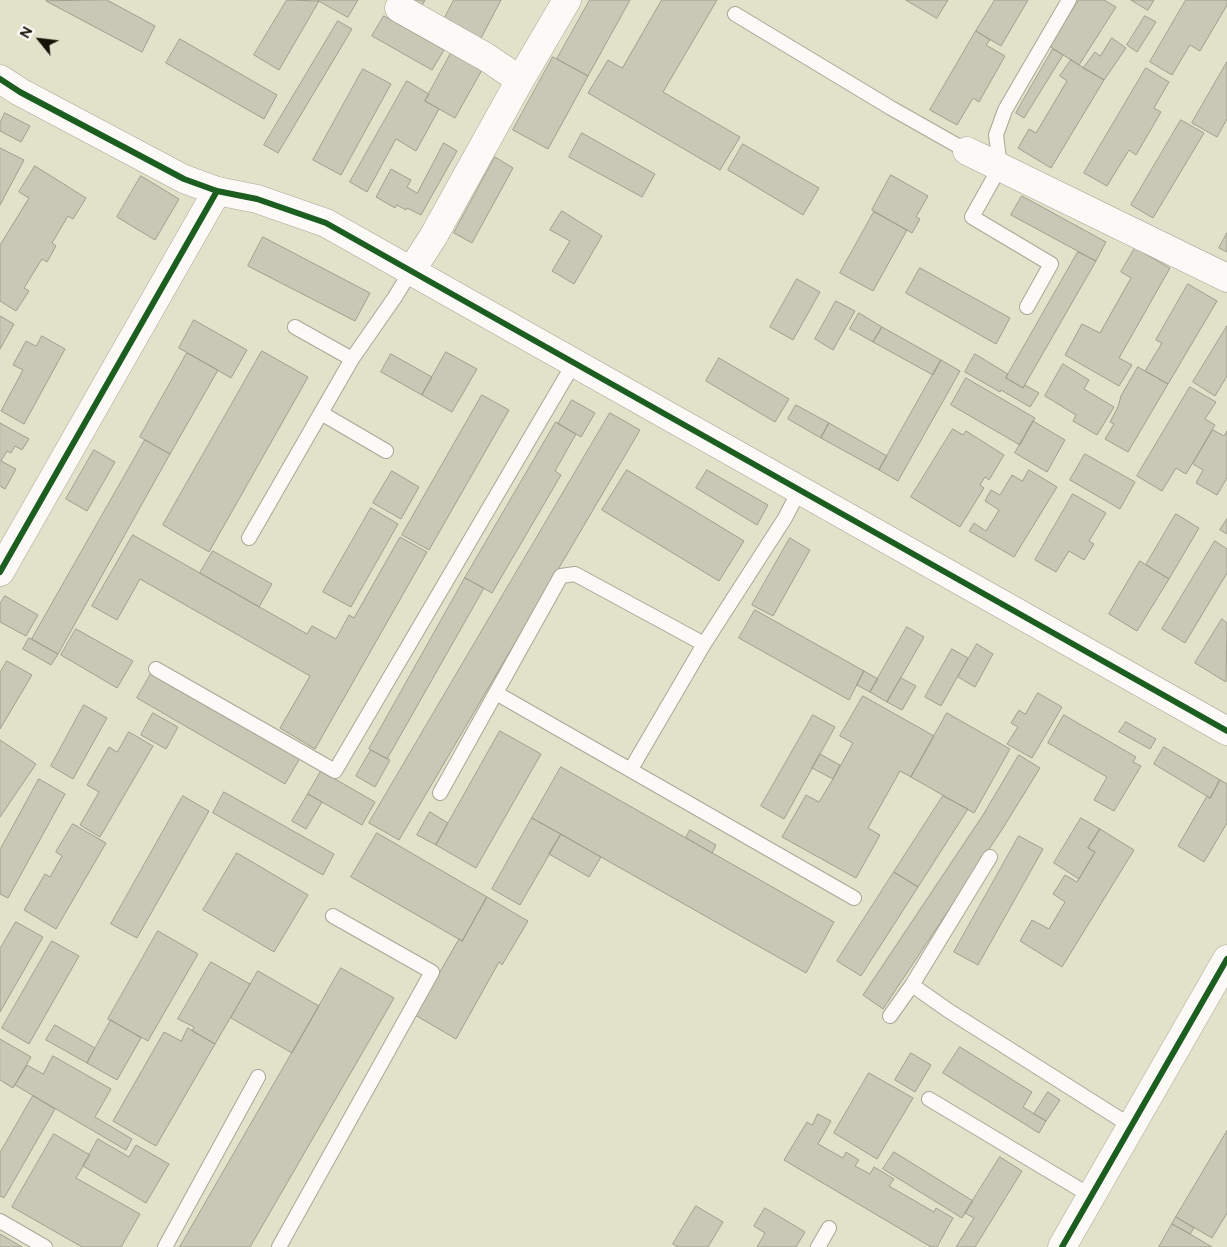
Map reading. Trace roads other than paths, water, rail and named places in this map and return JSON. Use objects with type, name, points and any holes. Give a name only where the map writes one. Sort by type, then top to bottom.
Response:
[{"type":"street","points":[[411,271],[433,237],[520,80],[567,0]]},
{"type":"street","points":[[399,8],[486,57],[520,80]]},
{"type":"street","points":[[0,79],[20,92],[184,179],[216,191],[257,199],[326,223],[1227,731]]},
{"type":"street","points":[[967,151],[1227,278]]},
{"type":"street","points":[[0,572],[216,191]]},
{"type":"street","points":[[1062,1247],[1227,959]]},
{"type":"lane","points":[[1027,307],[1051,264],[972,217],[1000,167],[996,135],[1004,110],[1069,0]]},
{"type":"lane","points":[[734,14],[967,151]]},
{"type":"lane","points":[[249,538],[352,359],[411,271]]},
{"type":"lane","points":[[295,327],[352,359]]},
{"type":"lane","points":[[156,669],[335,771],[574,364]]},
{"type":"lane","points":[[321,413],[386,451]]},
{"type":"lane","points":[[631,770],[704,644],[785,518],[799,491]]},
{"type":"lane","points":[[440,794],[561,576],[575,574],[704,644]]},
{"type":"lane","points":[[496,693],[854,898]]},
{"type":"lane","points":[[890,1016],[912,985],[990,857]]},
{"type":"lane","points":[[279,1247],[432,972],[333,916]]},
{"type":"lane","points":[[912,985],[949,1011],[1131,1126]]},
{"type":"lane","points":[[165,1247],[258,1077]]},
{"type":"lane","points":[[928,1100],[1091,1196]]},
{"type":"lane","points":[[0,1221],[45,1247]]},
{"type":"lane","points":[[818,1247],[829,1228]]}]
